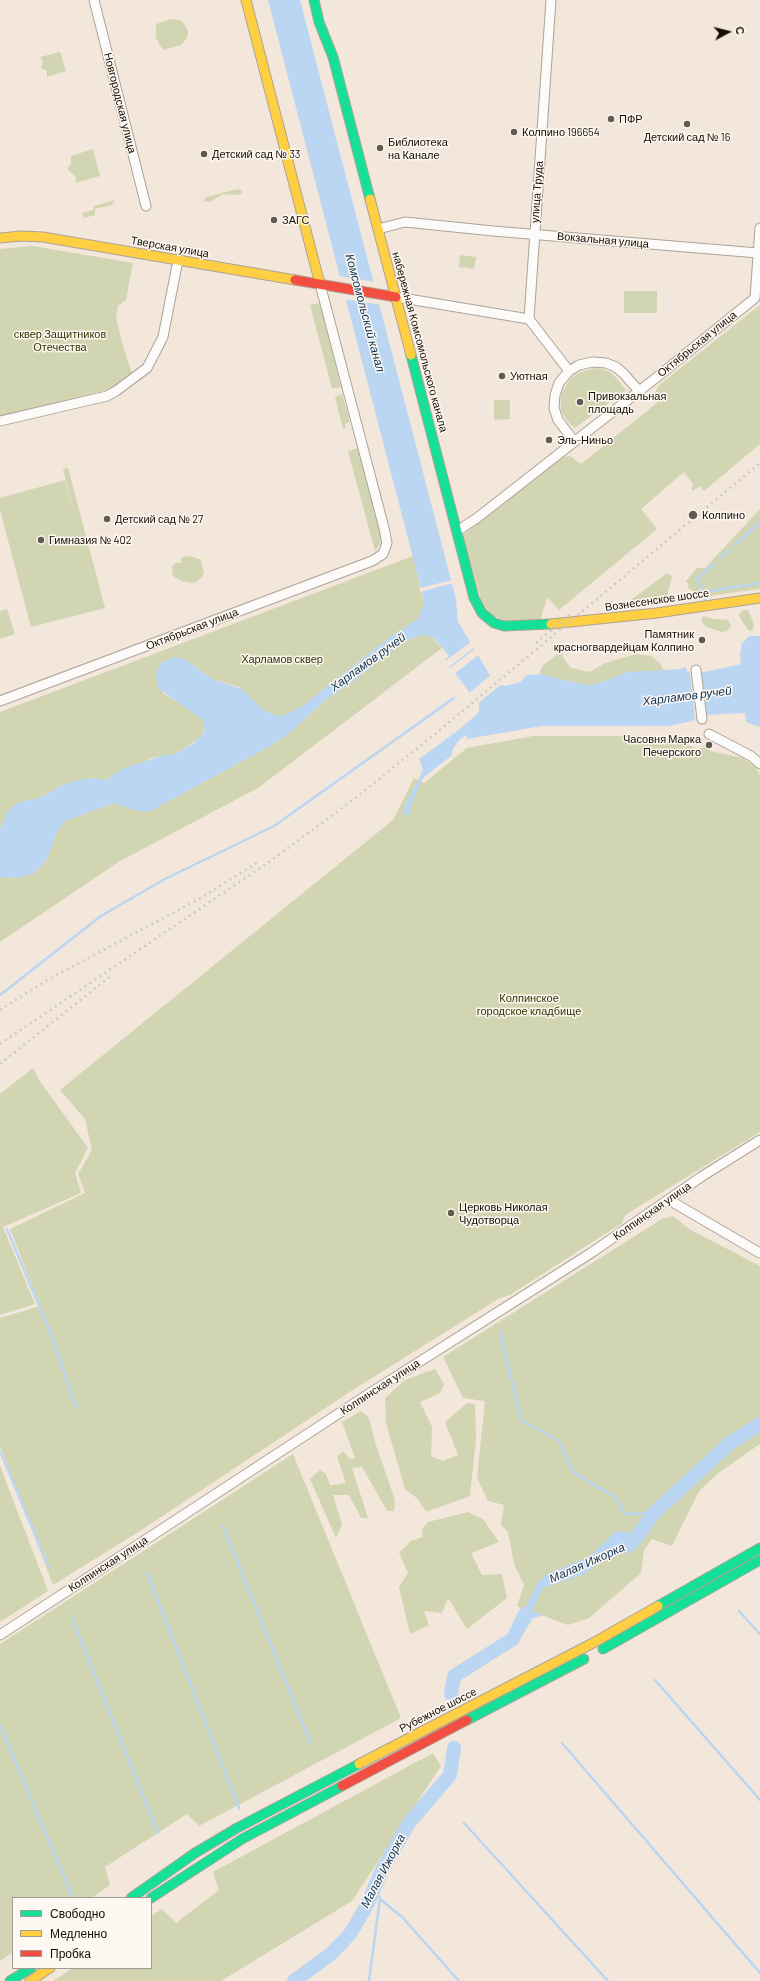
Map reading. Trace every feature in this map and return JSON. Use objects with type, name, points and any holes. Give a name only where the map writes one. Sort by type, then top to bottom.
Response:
[{"type":"street","name":"Новгородская улица","points":[[94,0],[146,206]]},
{"type":"street","points":[[246,0],[320,284]]},
{"type":"street","name":"набережная Комсомольского канала","points":[[314,0],[319,22],[333,57],[476,605],[486,617],[494,623],[504,626],[558,624]]},
{"type":"street","name":"улица Труда","points":[[528,319],[551,0]]},
{"type":"street","name":"Вокзальная улица","points":[[378,229],[404,222],[758,253]]},
{"type":"street","points":[[758,253],[760,228]]},
{"type":"street","name":"Тверская улица","points":[[0,238],[21,236],[42,237],[396,297]]},
{"type":"street","name":"Октябрьская улица","points":[[639,391],[755,298],[758,253]]},
{"type":"street","points":[[0,421],[107,396],[116,392],[147,368],[163,337],[178,260]]},
{"type":"street","name":"Октябрьская улица","points":[[0,701],[372,560],[383,554],[387,543],[384,528],[320,284]]},
{"type":"street","points":[[396,297],[528,319],[569,371]]},
{"type":"street","points":[[457,531],[477,518],[639,391],[616,367],[606,363],[592,362],[579,365],[569,371],[559,383],[554,395],[554,408],[558,420],[574,441]]},
{"type":"street","name":"Вознесенское шоссе","points":[[558,624],[657,613],[760,598]]},
{"type":"street","points":[[696,670],[702,719]]},
{"type":"street","points":[[710,734],[752,756],[760,764]]},
{"type":"street","name":"Колпинская улица","points":[[0,1634],[374,1390],[591,1253],[701,1177],[760,1140]]},
{"type":"street","points":[[669,1200],[760,1253]]},
{"type":"street","name":"Рубежное шоссе","points":[[132,1897],[176,1866],[237,1828],[593,1643],[760,1548]]},
{"type":"street","name":"Рубежное шоссе","points":[[152,1897],[183,1875],[242,1839],[595,1653],[760,1560]]},
{"type":"street","points":[[176,1866],[183,1875]]},
{"type":"street","points":[[164,1875],[171,1884]]},
{"type":"street","points":[[10,1981],[29,1969]]},
{"type":"street","points":[[30,1981],[48,1969]]},
{"type":"green space","points":[[172,19],[180,20],[185,25],[188,32],[187,38],[181,45],[163,50],[156,38],[156,24]]},
{"type":"green space","points":[[60,52],[66,71],[47,77],[47,71],[41,68],[43,61],[40,57]]},
{"type":"green space","points":[[93,149],[100,176],[75,183],[76,177],[68,170],[68,167],[71,164],[71,156]]},
{"type":"green space","points":[[238,189],[243,192],[239,195],[222,194],[211,202],[203,201],[206,197]]},
{"type":"green space","points":[[115,200],[112,205],[95,209],[95,215],[84,218],[82,213],[93,210],[94,206]]},
{"type":"green space","name":"сквер Защитников Отечества","points":[[33,246],[133,263],[126,300],[118,306],[116,317],[122,343],[132,373],[116,386],[107,390],[0,416],[0,249]]},
{"type":"green space","points":[[460,255],[476,257],[474,269],[459,267]]},
{"type":"green space","points":[[624,291],[657,291],[657,313],[624,313]]},
{"type":"green space","points":[[320,303],[341,387],[332,388],[310,305]]},
{"type":"green space","points":[[760,305],[760,444],[704,491],[700,486],[693,491],[691,488],[694,485],[684,472],[641,509],[657,529],[559,610],[547,597],[540,621],[509,622],[491,615],[481,600],[463,535],[563,457],[570,456],[581,464],[658,402],[655,393],[658,386]]},
{"type":"green space","points":[[594,368],[603,369],[612,373],[626,390],[575,428],[568,422],[561,411],[561,394],[571,378],[578,373]]},
{"type":"green space","points":[[342,394],[350,422],[345,424],[346,428],[343,429],[335,397]]},
{"type":"green space","points":[[494,400],[510,400],[510,419],[494,420]]},
{"type":"green space","points":[[358,448],[381,536],[380,544],[375,551],[348,451]]},
{"type":"green space","points":[[68,468],[105,608],[31,627],[0,510],[0,498],[65,480],[80,536],[63,469]]},
{"type":"green space","points":[[760,509],[760,589],[700,597],[687,587],[689,585],[686,581],[697,568],[705,568]]},
{"type":"green space","points":[[191,556],[201,560],[204,573],[196,582],[191,583],[182,581],[173,576],[172,566],[176,563],[181,563],[182,557]]},
{"type":"green space","name":"Харламов сквер","points":[[413,556],[423,599],[423,607],[418,619],[394,634],[301,707],[283,716],[272,714],[260,708],[239,687],[212,679],[185,659],[172,658],[161,663],[156,674],[163,693],[191,710],[203,720],[205,729],[200,738],[175,754],[152,758],[111,776],[108,780],[89,778],[59,787],[39,798],[20,802],[6,815],[0,830],[0,712]]},
{"type":"green space","points":[[667,573],[672,576],[666,601],[630,607],[631,600]]},
{"type":"green space","points":[[7,609],[15,634],[0,639],[0,611]]},
{"type":"green space","points":[[743,610],[748,610],[754,624],[753,630],[749,631],[741,620],[739,614]]},
{"type":"green space","points":[[703,616],[714,619],[728,620],[731,626],[727,631],[722,632],[706,627],[701,621]]},
{"type":"green space","name":"Харламов сквер","points":[[422,634],[432,637],[442,648],[258,788],[120,861],[0,942],[0,877],[16,878],[33,874],[47,859],[57,832],[65,821],[114,803],[119,805],[162,805],[270,746],[292,731],[325,700],[350,684],[399,645],[417,636],[422,636]]},
{"type":"green space","points":[[562,651],[563,658],[571,668],[590,672],[605,663],[636,654],[651,656],[660,663],[664,671],[628,672],[597,684],[586,685],[539,674],[543,665]]},
{"type":"green space","name":"Колпинское городское кладбище","points":[[533,736],[659,736],[697,748],[703,748],[704,745],[706,748],[710,748],[710,751],[743,758],[755,767],[760,775],[760,1132],[625,1215],[622,1223],[510,1295],[498,1299],[348,1393],[143,1529],[53,1585],[0,1446],[0,1318],[40,1306],[10,1229],[85,1193],[78,1174],[92,1150],[85,1119],[60,1090],[393,820],[414,778],[424,783],[467,748]]},
{"type":"green space","points":[[33,1068],[39,1080],[88,1148],[75,1173],[81,1193],[3,1227],[35,1304],[0,1315],[0,1094]]},
{"type":"green space","points":[[673,1216],[689,1229],[760,1266],[760,1444],[717,1474],[699,1491],[672,1546],[652,1539],[644,1550],[641,1573],[589,1618],[568,1625],[517,1606],[524,1585],[514,1564],[508,1532],[501,1525],[504,1505],[488,1501],[477,1478],[485,1401],[463,1398],[443,1357],[662,1219]]},
{"type":"green space","points":[[435,1369],[444,1384],[440,1393],[420,1402],[432,1427],[431,1456],[443,1461],[458,1455],[445,1422],[467,1403],[475,1404],[476,1439],[470,1496],[426,1512],[418,1499],[405,1489],[386,1423],[385,1398],[405,1380]]},
{"type":"green space","points":[[361,1411],[369,1418],[376,1445],[395,1500],[394,1511],[387,1511],[362,1467],[352,1468],[368,1518],[361,1518],[349,1495],[333,1495],[342,1524],[336,1538],[310,1479],[320,1470],[326,1474],[330,1485],[346,1483],[337,1457],[343,1451],[350,1459],[355,1458],[342,1422]]},
{"type":"green space","points":[[293,1454],[401,1718],[199,1826],[187,1814],[105,1867],[110,1885],[93,1897],[12,1897],[12,1953],[0,1961],[0,1644]]},
{"type":"green space","points":[[0,1466],[48,1591],[0,1622]]},
{"type":"green space","points":[[468,1512],[483,1519],[499,1542],[471,1553],[482,1575],[502,1574],[507,1598],[467,1629],[448,1598],[442,1613],[424,1611],[429,1625],[410,1634],[399,1587],[408,1573],[399,1553],[411,1541],[423,1537],[422,1529],[428,1522]]},
{"type":"green space","points":[[433,1753],[441,1766],[352,1901],[221,1981],[53,1981],[71,1969],[152,1969],[152,1915],[162,1909],[176,1923],[219,1890],[213,1872]]},
{"type":"water","points":[[268,0],[300,0],[456,599],[458,622],[489,674],[502,685],[506,686],[520,682],[527,675],[539,674],[586,685],[597,684],[628,672],[680,669],[686,667],[687,671],[690,673],[695,719],[693,721],[668,726],[542,726],[467,739],[466,735],[460,739],[454,747],[451,756],[424,777],[420,783],[410,809],[411,813],[405,816],[403,814],[406,804],[423,770],[419,759],[460,729],[479,711],[479,705],[445,660],[449,656],[434,638],[422,634],[422,636],[417,636],[399,645],[350,684],[325,700],[292,731],[270,746],[149,812],[134,810],[114,803],[65,821],[57,832],[47,859],[33,874],[16,878],[0,877],[0,830],[6,815],[12,807],[20,802],[39,798],[67,783],[89,778],[108,780],[111,776],[122,769],[164,755],[175,754],[194,743],[203,734],[205,729],[203,720],[158,688],[156,674],[159,666],[164,661],[175,657],[185,659],[212,679],[242,689],[263,710],[272,714],[283,716],[301,707],[394,634],[418,619],[423,607],[423,596]]},
{"type":"water","points":[[749,636],[760,636],[760,727],[746,722],[745,713],[704,715],[700,673],[741,664],[740,655],[742,643]]},
{"type":"water","points":[[637,1530],[643,1536],[642,1540],[633,1551],[601,1560],[585,1574],[543,1588],[531,1612],[542,1613],[541,1616],[533,1618],[525,1631],[514,1631],[538,1582],[547,1574],[589,1557],[616,1531],[631,1533]]},
{"type":"pier","points":[[338,276],[376,282],[382,305],[344,299]]},
{"type":"pier","points":[[453,580],[453,583],[420,592],[419,588]]},
{"type":"pier","points":[[472,641],[475,647],[448,668],[444,662]]},
{"type":"pier","points":[[476,648],[480,654],[453,675],[449,669]]},
{"type":"pier","points":[[690,673],[692,673],[697,718],[695,719]]},
{"type":"pier","points":[[492,674],[503,683],[476,705],[468,694]]},
{"type":"waterway","points":[[735,545],[760,522]]},
{"type":"waterway","points":[[721,557],[729,550]]},
{"type":"waterway","points":[[705,599],[697,579],[715,563]]},
{"type":"waterway","points":[[703,592],[760,583]]},
{"type":"waterway","points":[[0,995],[101,916],[165,879],[274,826],[454,698]]},
{"type":"waterway","points":[[7,1229],[52,1337],[76,1407]]},
{"type":"waterway","points":[[500,1331],[521,1420],[559,1441],[573,1472],[615,1497],[625,1514],[654,1513]]},
{"type":"waterway","name":"Малая Ижорка","points":[[627,1545],[632,1543],[654,1513],[730,1443],[760,1424]]},
{"type":"waterway","points":[[0,1451],[49,1568]]},
{"type":"waterway","points":[[223,1526],[311,1744]]},
{"type":"waterway","points":[[147,1573],[239,1808]]},
{"type":"waterway","points":[[739,1611],[760,1634]]},
{"type":"waterway","name":"Малая Ижорка","points":[[451,1694],[454,1676],[513,1639],[525,1614]]},
{"type":"waterway","points":[[72,1618],[158,1833]]},
{"type":"waterway","points":[[655,1680],[760,1800]]},
{"type":"waterway","points":[[0,1725],[73,1897]]},
{"type":"waterway","points":[[562,1743],[760,1973]]},
{"type":"waterway","name":"Малая Ижорка","points":[[294,1981],[331,1954],[350,1934],[367,1905],[382,1870],[409,1823],[450,1775],[454,1748]]},
{"type":"waterway","points":[[464,1823],[608,1981]]},
{"type":"waterway","points":[[369,1981],[380,1899],[375,1888]]},
{"type":"waterway","points":[[380,1899],[402,1917],[459,1981]]},
{"type":"railway","points":[[0,1044],[266,864],[349,803],[435,734],[760,463]]},
{"type":"railway","points":[[536,643],[573,612]]},
{"type":"railway","points":[[0,1010],[49,979],[199,899],[258,862]]},
{"type":"railway","points":[[0,1064],[112,975]]},
{"type":"traffic: fast","points":[[314,0],[319,22],[333,57],[370,199]]},
{"type":"traffic: fast","points":[[411,355],[474,598],[482,613],[494,623],[504,626],[551,624]]},
{"type":"traffic: fast","points":[[658,1606],[760,1548]]},
{"type":"traffic: fast","points":[[603,1649],[760,1560]]},
{"type":"traffic: fast","points":[[467,1720],[584,1659]]},
{"type":"traffic: fast","points":[[132,1897],[195,1853],[237,1828],[359,1764]]},
{"type":"traffic: fast","points":[[152,1897],[242,1839],[342,1786]]},
{"type":"traffic: fast","points":[[10,1981],[29,1969]]},
{"type":"traffic: slow","points":[[246,0],[320,284]]},
{"type":"traffic: slow","points":[[370,199],[411,355]]},
{"type":"traffic: slow","points":[[0,238],[21,236],[43,237],[295,280]]},
{"type":"traffic: slow","points":[[551,624],[657,613],[760,598]]},
{"type":"traffic: slow","points":[[359,1764],[593,1643],[658,1606]]},
{"type":"traffic: slow","points":[[30,1981],[48,1969]]},
{"type":"traffic: jam","points":[[295,280],[396,297]]},
{"type":"traffic: jam","points":[[342,1786],[467,1720]]},
{"type":"place","name":"ПФР","points":[[611,119]]},
{"type":"place","name":"Детский сад № 16","points":[[687,124]]},
{"type":"place","name":"Колпино 196654","points":[[514,132]]},
{"type":"place","name":"Библиотека на Канале","points":[[380,148]]},
{"type":"place","name":"Детский сад № 33","points":[[204,154]]},
{"type":"place","name":"ЗАГС","points":[[274,220]]},
{"type":"place","name":"Уютная","points":[[502,376]]},
{"type":"place","name":"Привокзальная площадь","points":[[580,402]]},
{"type":"place","name":"Эль-Ниньо","points":[[549,440]]},
{"type":"place","name":"Колпино","points":[[693,515]]},
{"type":"place","name":"Детский сад № 27","points":[[107,519]]},
{"type":"place","name":"Гимназия № 402","points":[[41,540]]},
{"type":"place","name":"Памятник красногвардейцам Колпино","points":[[702,640]]},
{"type":"place","name":"Часовня Марка Печерского","points":[[709,745]]},
{"type":"place","name":"Церковь Николая Чудотворца","points":[[451,1213]]},
{"type":"water label","name":"Комсомольский канал","points":[[365,313]]},
{"type":"water label","name":"Харламов ручей","points":[[368,662]]},
{"type":"water label","name":"Харламов ручей","points":[[687,696]]}]
